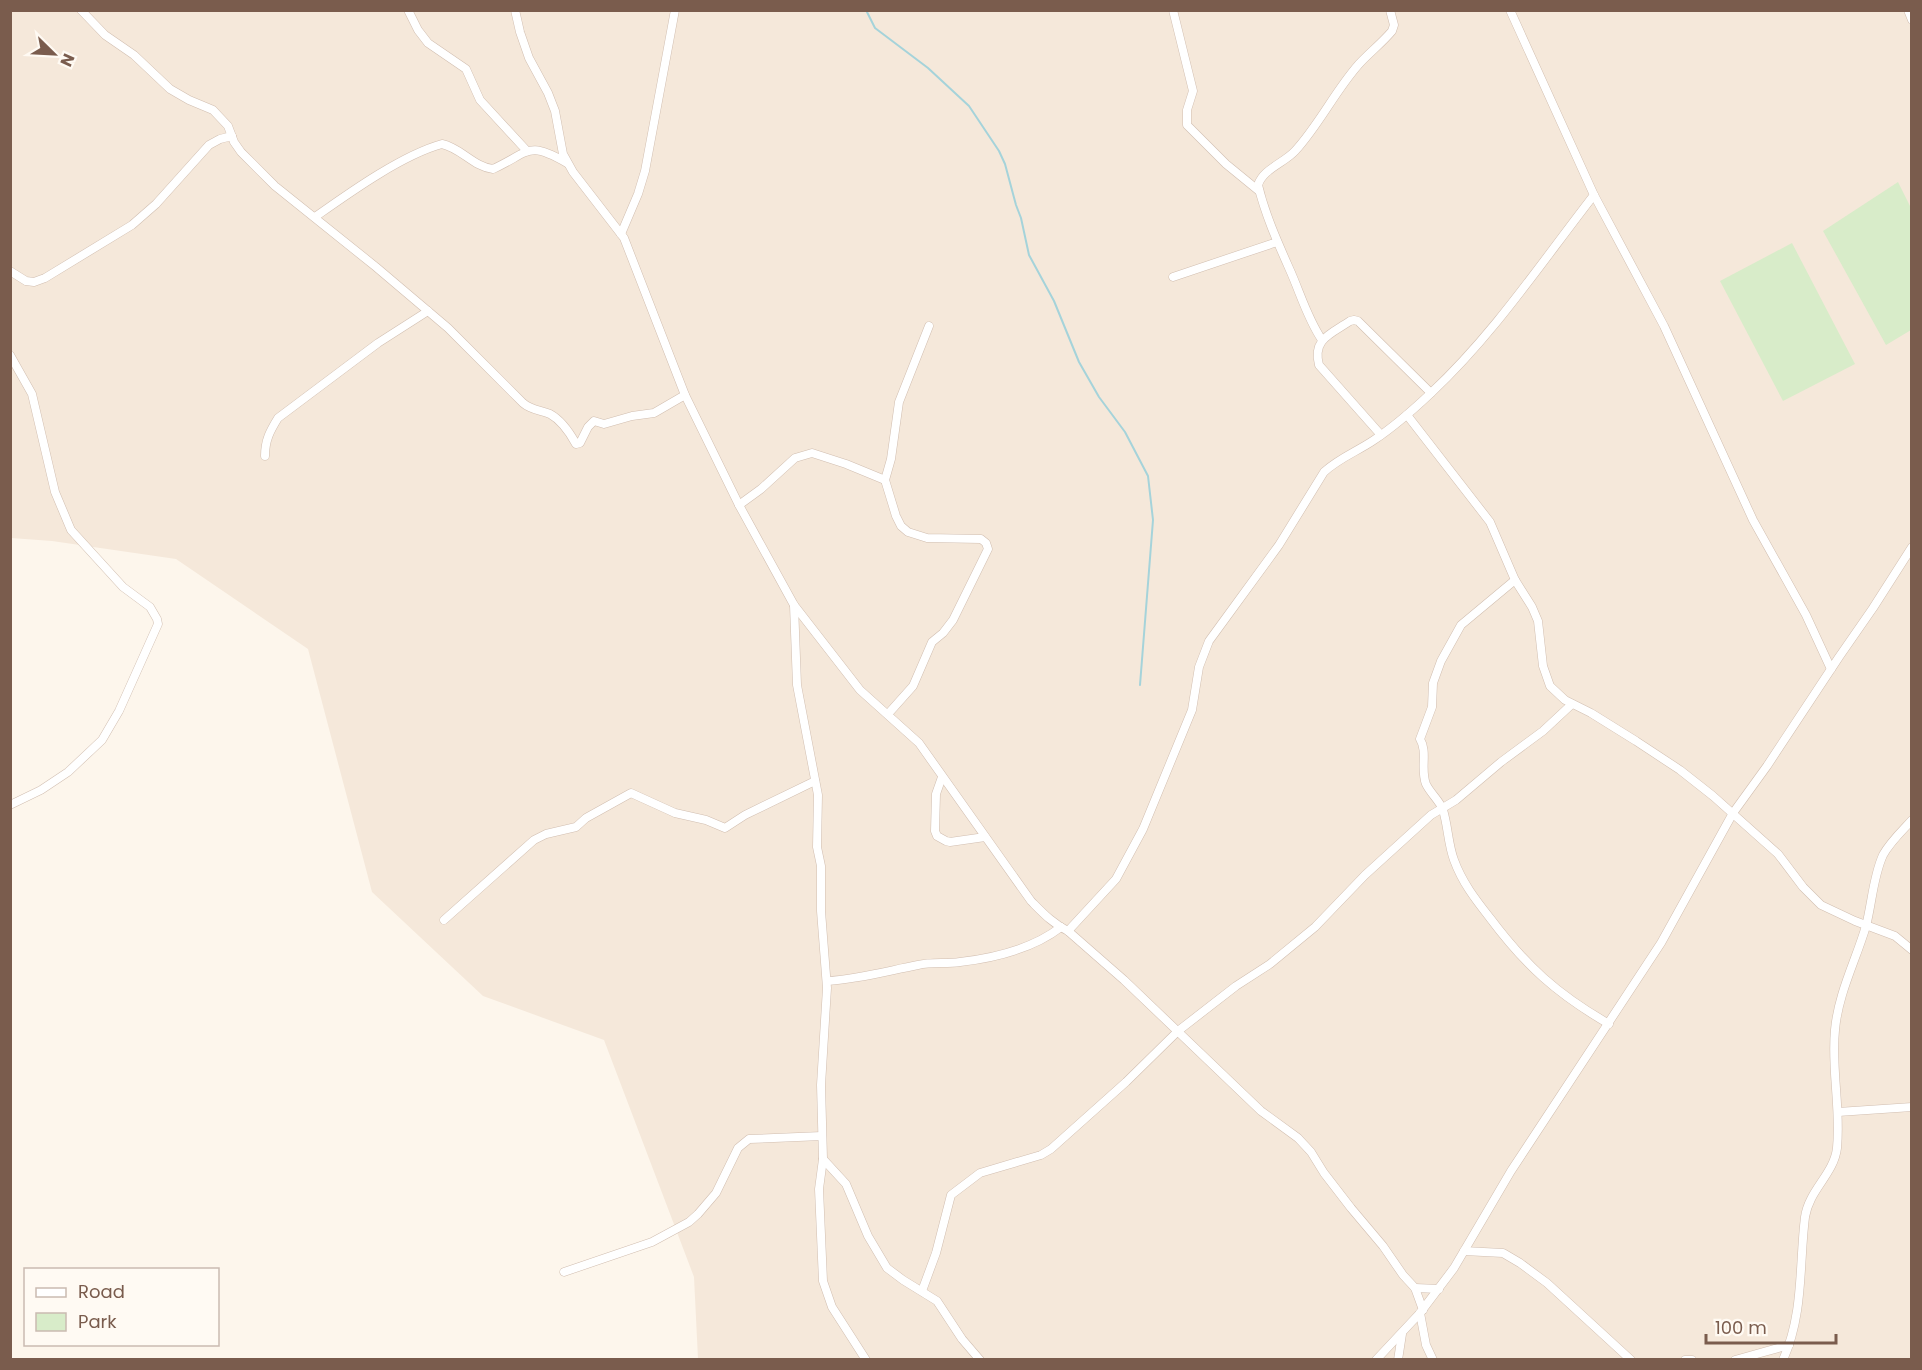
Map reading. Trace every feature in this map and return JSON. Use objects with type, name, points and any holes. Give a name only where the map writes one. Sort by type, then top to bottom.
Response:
[{"type":"street","points":[[81,10],[105,35],[134,55],[170,89],[213,110],[228,126],[241,152],[275,186],[428,310],[529,408],[554,417],[577,444],[580,443],[588,427],[594,421],[604,424],[654,413],[685,396]]},
{"type":"street","points":[[408,10],[418,30],[433,48],[466,69],[480,100],[527,151]]},
{"type":"street","points":[[515,10],[529,58],[555,111],[563,154],[568,164],[621,234],[629,249],[685,396],[738,505],[794,605],[860,690],[919,743],[1031,901],[1178,1031],[1261,1111],[1298,1138],[1311,1152],[1324,1173],[1415,1288],[1422,1311],[1426,1345],[1433,1359]]},
{"type":"street","points":[[621,234],[645,171],[675,10]]},
{"type":"street","points":[[1173,10],[1193,91],[1187,110],[1187,125],[1226,164],[1259,191]]},
{"type":"street","points":[[1322,340],[1312,326],[1277,242],[1257,185],[1259,180],[1295,152],[1359,64],[1392,31],[1394,25],[1390,10]]},
{"type":"street","points":[[1510,10],[1594,195],[1664,326],[1753,520],[1806,615],[1831,669]]},
{"type":"street","points":[[1908,10],[1911,20]]},
{"type":"street","points":[[10,271],[26,281],[34,282],[82,256],[140,218],[156,204],[209,145],[232,136]]},
{"type":"street","points":[[315,217],[372,179],[442,144],[449,145],[486,168],[493,169],[527,151],[540,150],[568,164]]},
{"type":"street","points":[[827,981],[854,979],[920,964],[960,962],[1039,942],[1064,929],[1116,879],[1143,829],[1192,710],[1199,667],[1209,641],[1279,545],[1324,472],[1332,464],[1382,435],[1407,415],[1467,358],[1505,313],[1594,195]]},
{"type":"street","points":[[1173,276],[1277,242]]},
{"type":"street","points":[[265,456],[265,444],[269,432],[278,418],[378,343],[428,310]]},
{"type":"street","points":[[1382,435],[1319,365],[1317,356],[1322,340],[1350,321],[1358,321],[1431,393]]},
{"type":"street","points":[[888,714],[913,686],[932,642],[953,620],[988,549],[986,543],[981,539],[972,537],[927,538],[908,532],[901,526],[896,516],[885,480],[891,459],[899,402],[929,326]]},
{"type":"street","points":[[10,355],[32,394],[55,492],[71,530],[123,587],[150,607],[158,624],[119,711],[102,740],[68,772],[41,790],[10,805]]},
{"type":"street","points":[[1407,415],[1490,522],[1515,580],[1533,607],[1538,621],[1543,666],[1550,686],[1572,704],[1591,713],[1680,770],[1733,813],[1778,854],[1803,887],[1821,905],[1895,936],[1911,950]]},
{"type":"street","points":[[738,505],[761,489],[795,458],[812,453],[885,480]]},
{"type":"street","points":[[1376,1359],[1422,1311],[1464,1251],[1511,1171],[1662,943],[1733,813],[1873,608],[1911,547]]},
{"type":"street","points":[[1515,580],[1461,625],[1441,661],[1433,683],[1432,707],[1420,739],[1423,744],[1423,776],[1428,790],[1443,809],[1453,858],[1462,878],[1511,947],[1551,985],[1609,1024]]},
{"type":"street","points":[[794,605],[796,685],[818,795],[817,847],[821,866],[821,911],[827,981],[821,1084],[823,1159],[819,1189],[823,1281],[832,1308],[866,1359]]},
{"type":"street","points":[[922,1291],[936,1253],[951,1195],[980,1173],[1041,1155],[1051,1149],[1095,1111],[1178,1031],[1236,986],[1270,964],[1315,927],[1347,892],[1416,828],[1431,815],[1456,800],[1572,704]]},
{"type":"street","points":[[942,777],[936,794],[935,831],[937,836],[950,842],[985,837]]},
{"type":"street","points":[[444,920],[534,840],[546,834],[576,826],[631,793],[675,813],[706,820],[725,828],[745,815],[815,781]]},
{"type":"street","points":[[1783,1359],[1789,1344],[1800,1296],[1806,1211],[1817,1187],[1835,1160],[1838,1112],[1835,1055],[1837,1014],[1866,924],[1882,857],[1888,846],[1911,820]]},
{"type":"street","points":[[1838,1112],[1911,1107]]},
{"type":"street","points":[[564,1272],[652,1242],[689,1222],[704,1209],[716,1193],[738,1148],[749,1139],[822,1136]]},
{"type":"street","points":[[823,1159],[846,1184],[868,1236],[887,1268],[943,1308],[962,1339],[980,1359]]},
{"type":"street","points":[[1464,1251],[1503,1253],[1520,1263],[1547,1283],[1631,1359]]},
{"type":"street","points":[[1415,1288],[1438,1289]]},
{"type":"street","points":[[1398,1359],[1402,1334]]},
{"type":"street","points":[[1735,1359],[1789,1344]]},
{"type":"street","points":[[1685,1359],[1692,1359]]},
{"type":"shaded area","points":[[10,11],[1911,11],[1911,1359],[698,1359],[694,1277],[604,1040],[483,996],[372,892],[308,649],[176,559],[52,541],[11,538]]},
{"type":"green space","points":[[1898,182],[1911,208],[1911,330],[1886,345],[1823,231]]},
{"type":"green space","points":[[1792,243],[1855,364],[1783,401],[1720,281]]},
{"type":"waterway","points":[[866,10],[875,28],[928,68],[969,106],[999,151],[1021,218],[1029,255],[1054,301],[1079,362],[1099,397],[1125,432],[1148,476],[1153,520],[1140,685]]}]
